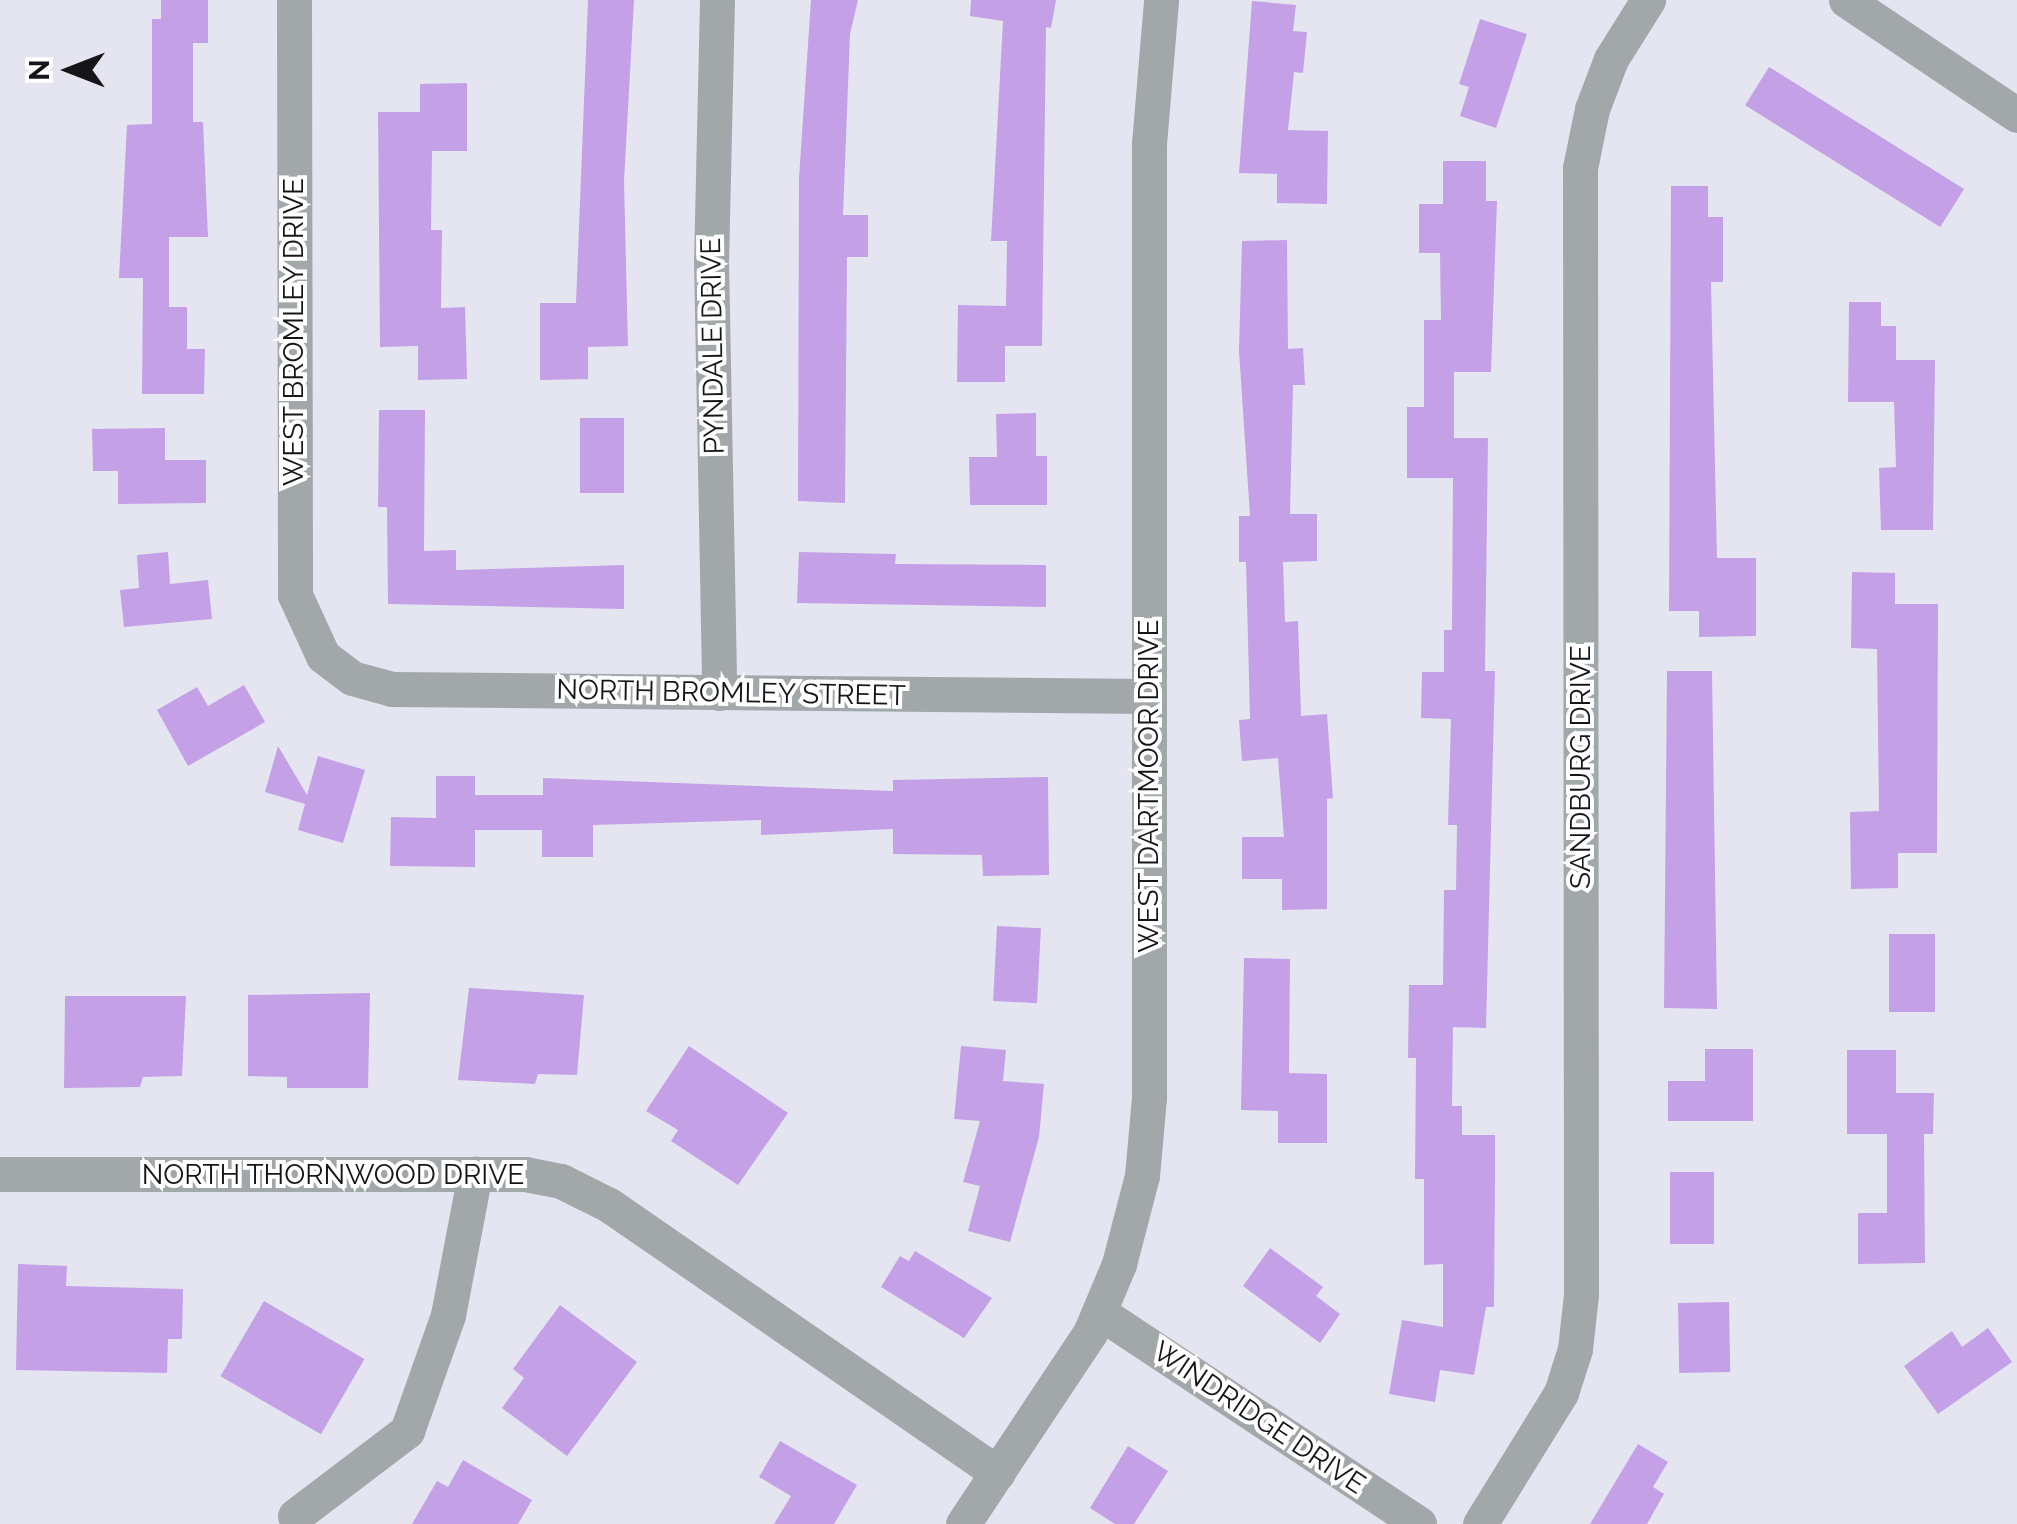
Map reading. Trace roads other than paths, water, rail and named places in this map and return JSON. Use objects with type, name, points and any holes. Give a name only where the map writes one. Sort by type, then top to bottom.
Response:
[{"type":"street","name":"WEST BROMLEY DRIVE","points":[[294,0],[294,595],[323,656]]},
{"type":"street","name":"PYNDALE DRIVE","points":[[717,0],[711,260],[719,693]]},
{"type":"street","name":"WEST DARTMOOR DRIVE","points":[[963,1524],[1100,1312],[1130,1230],[1147,1134],[1148,144],[1161,0]]},
{"type":"street","name":"SANDBURG DRIVE","points":[[1480,1524],[1560,1392],[1575,1349],[1581,1296],[1580,168],[1592,108],[1611,59],[1648,0]]},
{"type":"street","points":[[1846,0],[2017,115]]},
{"type":"street","name":"NORTH BROMLEY STREET","points":[[323,656],[352,678],[392,689],[1148,696]]},
{"type":"street","name":"NORTH THORNWOOD DRIVE","points":[[0,1174],[474,1174],[561,1181],[609,1206],[997,1472]]},
{"type":"street","points":[[294,1516],[408,1431],[448,1315],[474,1174]]},
{"type":"street","name":"WINDRIDGE DRIVE","points":[[1100,1312],[1419,1524]]}]
